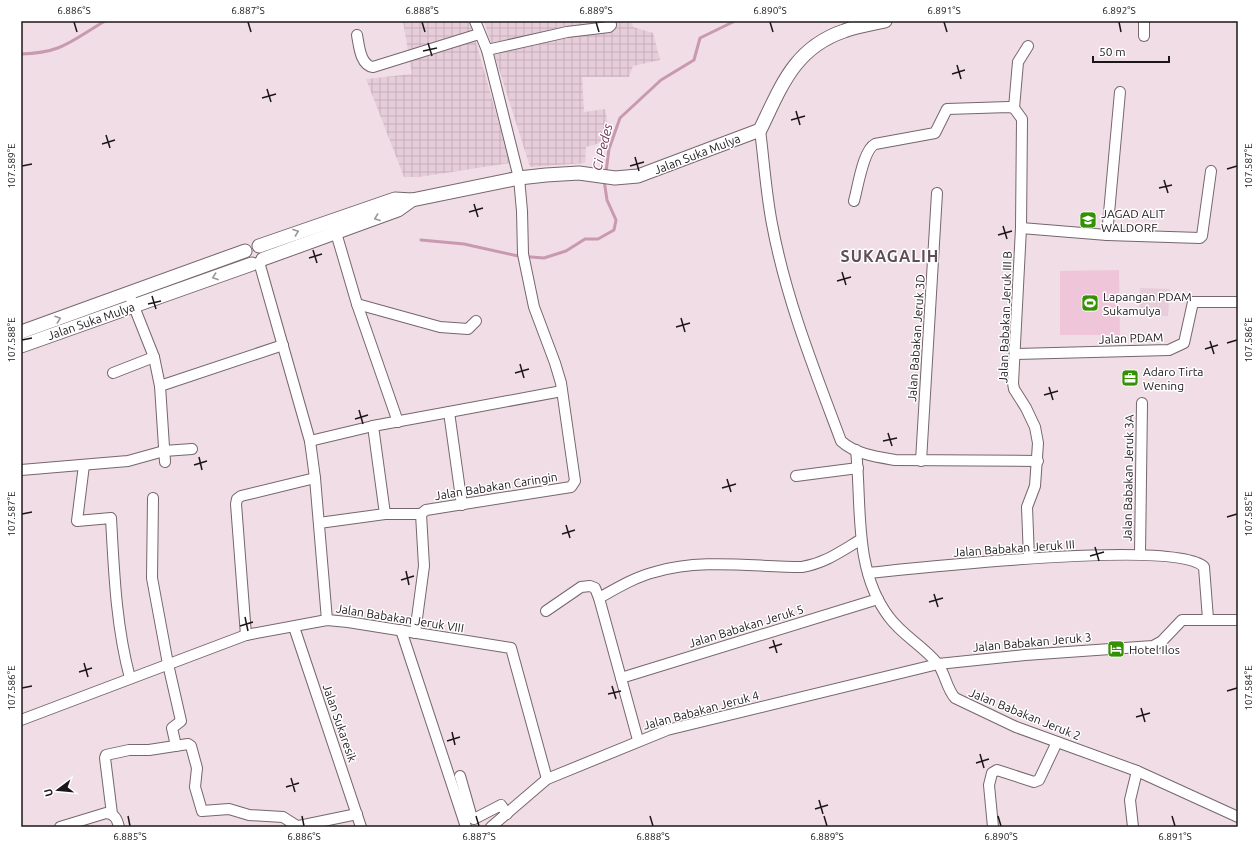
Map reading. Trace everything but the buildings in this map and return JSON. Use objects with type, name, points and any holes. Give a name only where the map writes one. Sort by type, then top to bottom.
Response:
[{"type":"street","name":"Jalan Babakan Caringin","points":[[319,523],[385,514],[421,514],[426,510],[570,487],[575,481],[562,391],[555,363],[534,306],[524,257],[519,178],[487,50],[479,34],[475,21]]},
{"type":"street","points":[[487,50],[567,32],[609,27],[611,25],[610,21]]},
{"type":"street","points":[[885,21],[845,30],[833,35],[803,55],[788,74],[760,130],[772,223],[800,332],[841,441],[856,450],[876,457],[921,461],[1038,461]]},
{"type":"street","points":[[1144,21],[1144,36]]},
{"type":"street","points":[[357,35],[364,62],[370,67],[373,67],[479,34]]},
{"type":"street","points":[[854,201],[864,161],[871,146],[882,141],[935,133],[947,109],[1014,108],[1018,62],[1028,46]]},
{"type":"street","points":[[1107,234],[1120,92]]},
{"type":"street","name":"Jalan Babakan Jeruk III B","points":[[1014,108],[1017,110],[1022,119],[1021,228],[1014,389],[1036,427],[1038,443],[1036,486],[1027,507],[1029,558]]},
{"type":"street","name":"Jalan Suka Mulya","points":[[259,246],[395,199],[412,200],[519,178],[569,173],[615,178],[638,176],[760,130]]},
{"type":"street","points":[[1021,228],[1200,238],[1202,236],[1211,171]]},
{"type":"street","name":"Jalan Babakan Jeruk 3D","points":[[921,461],[937,193]]},
{"type":"street","name":"Jalan Suka Mulya","points":[[21,346],[134,307],[398,210],[412,200]]},
{"type":"street","points":[[332,220],[357,304],[398,422]]},
{"type":"street","points":[[254,244],[259,246],[264,253],[258,261],[245,259],[245,250],[247,247],[254,244]]},
{"type":"street","name":"Jalan Suka Mulya","points":[[21,332],[129,294],[245,250]]},
{"type":"street","points":[[258,261],[310,441],[316,478],[327,620]]},
{"type":"street","points":[[129,294],[154,357],[160,386],[165,462]]},
{"type":"street","name":"Jalan PDAM","points":[[1015,354],[1169,350],[1184,343],[1193,302],[1238,302]]},
{"type":"street","points":[[357,304],[440,327],[468,329],[476,321]]},
{"type":"street","points":[[160,386],[283,345]]},
{"type":"street","points":[[113,373],[154,357]]},
{"type":"street","points":[[310,441],[373,426],[562,391]]},
{"type":"street","name":"Jalan Babakan Jeruk 3A","points":[[1140,554],[1142,403]]},
{"type":"street","points":[[448,412],[462,505]]},
{"type":"street","points":[[373,426],[385,514]]},
{"type":"street","points":[[21,470],[128,461],[164,451],[192,449]]},
{"type":"street","name":"Jalan Babakan Jeruk 2","points":[[856,450],[860,540],[868,573],[878,599],[892,621],[938,664],[950,692],[955,698],[1016,727],[1137,771],[1238,817]]},
{"type":"street","points":[[84,465],[77,520],[111,518],[116,595],[122,643],[130,678]]},
{"type":"street","points":[[796,476],[858,468]]},
{"type":"street","points":[[246,635],[236,504],[237,500],[241,496],[316,478]]},
{"type":"street","points":[[153,498],[152,578],[168,664],[181,720],[172,728],[176,746]]},
{"type":"street","points":[[415,633],[424,566],[421,514]]},
{"type":"street","points":[[599,598],[648,574],[686,566],[717,564],[802,568],[823,562],[860,540]]},
{"type":"street","name":"Jalan Babakan Jeruk III","points":[[868,573],[1029,558],[1140,554],[1201,564],[1206,571],[1208,619]]},
{"type":"street","points":[[546,611],[581,587],[590,586],[595,588],[638,740]]},
{"type":"street","name":"Jalan Babakan Jeruk 5","points":[[621,678],[878,599]]},
{"type":"street","name":"Jalan Babakan Jeruk VIII","points":[[21,720],[246,635],[327,620],[401,630],[511,648],[547,779]]},
{"type":"street","name":"Jalan Babakan Jeruk 3","points":[[938,664],[1025,655],[1153,646],[1162,641],[1182,620],[1238,620]]},
{"type":"street","name":"Jalan Sukaresik","points":[[294,627],[361,827]]},
{"type":"street","points":[[401,630],[466,827]]},
{"type":"street","name":"Jalan Babakan Jeruk 4","points":[[492,827],[547,779],[638,740],[667,730],[938,664]]},
{"type":"street","points":[[993,827],[989,785],[992,773],[997,770],[1034,782],[1039,780],[1057,742]]},
{"type":"street","points":[[112,814],[105,758],[106,755],[128,750],[149,750],[188,744],[191,746],[197,768],[195,787],[199,814],[229,809],[249,815],[283,817],[295,827],[357,814]]},
{"type":"street","points":[[1133,827],[1130,800],[1137,771]]},
{"type":"street","points":[[460,776],[472,818],[474,819],[501,805],[507,814]]},
{"type":"street","points":[[60,827],[106,813],[112,814],[117,819],[119,827]]},
{"type":"shaded area","points":[[403,21],[470,21],[510,163],[419,177],[404,177],[366,79],[412,74]]},
{"type":"shaded area","points":[[484,21],[632,21],[633,27],[653,33],[660,60],[633,66],[629,77],[582,77],[584,112],[605,109],[611,140],[586,147],[585,163],[530,167]]},
{"type":"shaded area","name":"Lapangan PDAM Sukamulya","points":[[1119,270],[1120,335],[1060,335],[1060,271]]},
{"type":"shaded area","points":[[1140,288],[1170,289],[1168,316],[1139,316]]},
{"type":"waterway","points":[[21,54],[47,51],[66,45],[105,21]]},
{"type":"waterway","name":"Ci Pedes","points":[[606,172],[609,149],[620,118],[661,80],[694,60],[700,38],[735,21]]},
{"type":"waterway","name":"Ci Pedes","points":[[421,240],[464,244],[518,256],[544,258],[566,251],[585,239],[598,239],[614,230],[616,220],[607,200],[604,180]]},
{"type":"place","name":"JAGAD ALIT WALDORF","points":[[1088,220]]},
{"type":"place","name":"Lapangan PDAM Sukamulya","points":[[1090,303]]},
{"type":"place","name":"Adaro Tirta Wening","points":[[1130,378]]},
{"type":"place","name":"Hotel Ilos","points":[[1116,649]]},
{"type":"district","name":"SUKAGALIH","points":[[890,256]]}]
